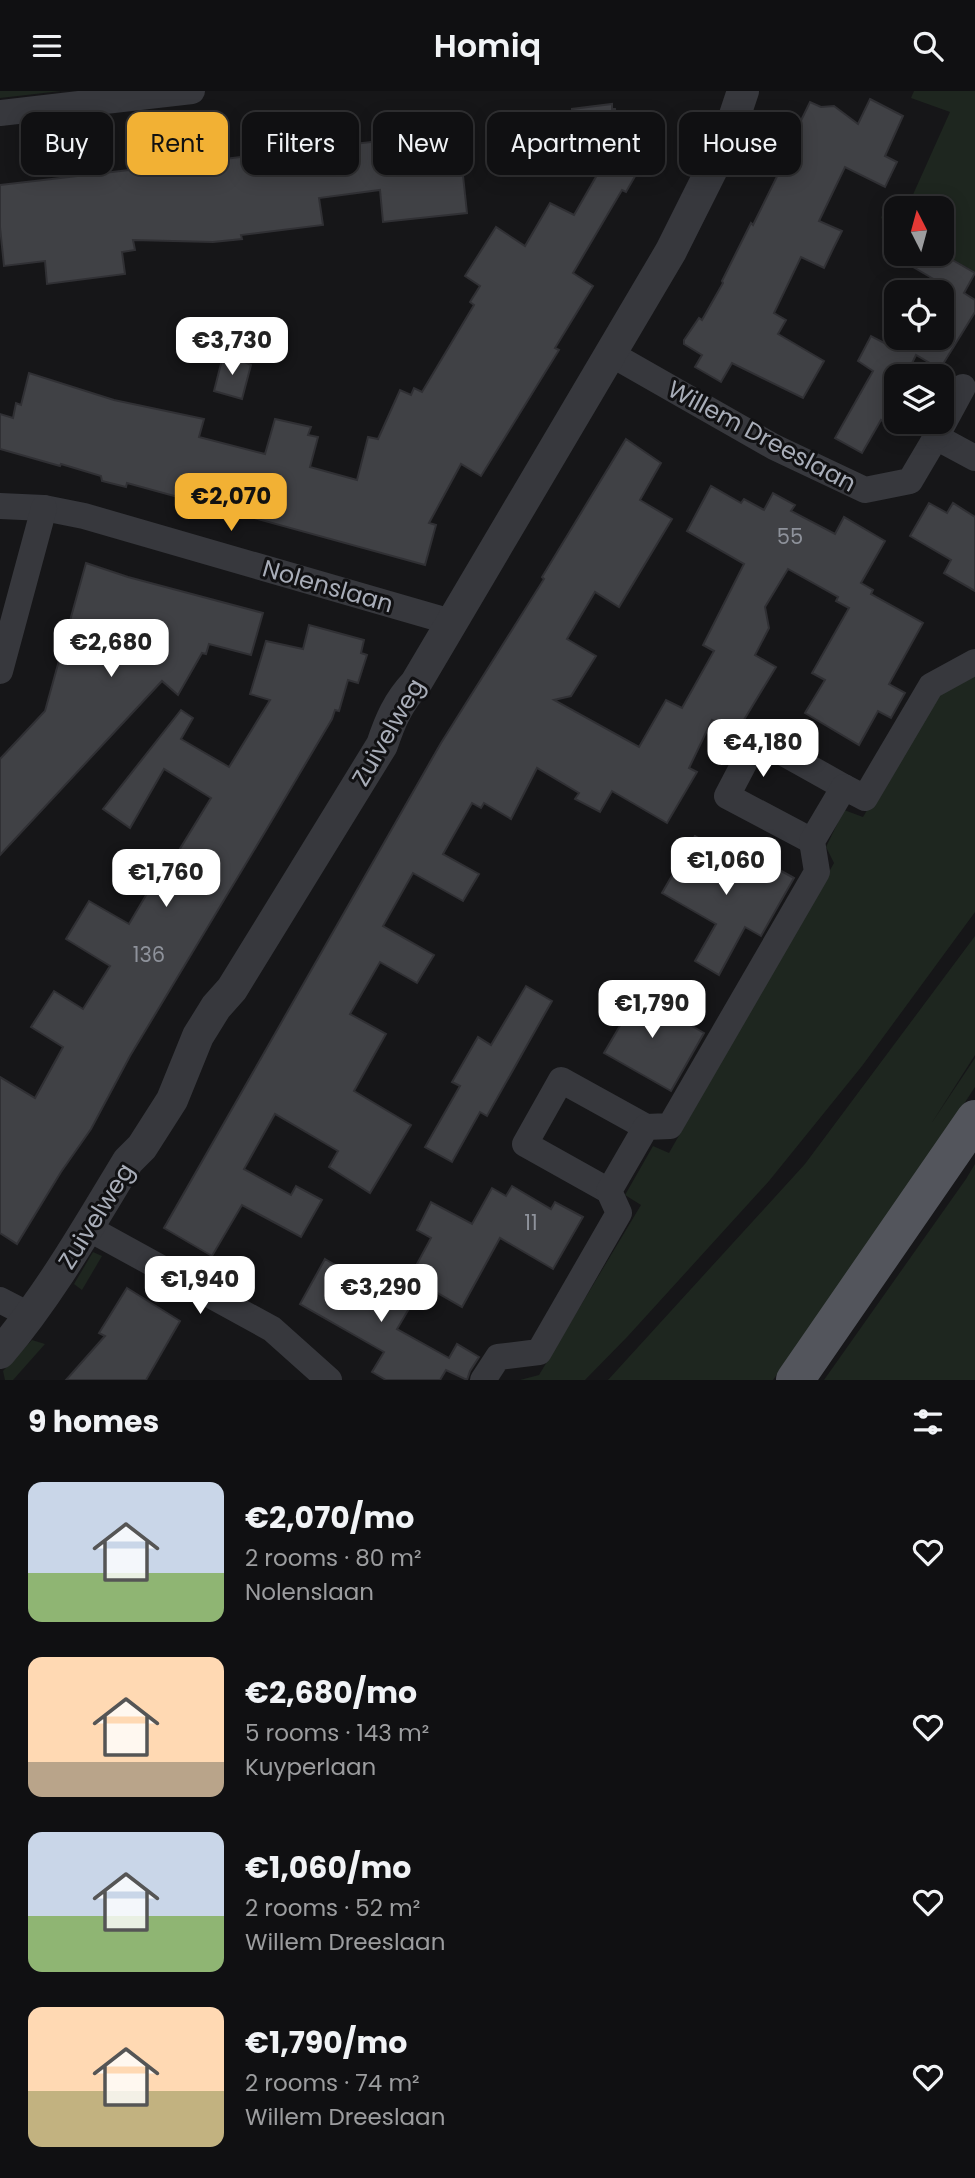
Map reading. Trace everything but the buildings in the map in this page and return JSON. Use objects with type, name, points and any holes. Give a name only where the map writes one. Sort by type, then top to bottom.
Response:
[{"type":"main road","points":[[795,1380],[975,1119]]},
{"type":"street","points":[[0,113],[192,91]]},
{"type":"street","name":"Zuivelweg","points":[[0,1353],[57,1279],[128,1161],[142,1147],[172,1100],[198,1036],[216,1007],[232,989],[375,757],[401,699],[416,683],[671,251],[726,139],[743,91]]},
{"type":"street","name":"Willem Dreeslaan","points":[[611,355],[774,447],[865,490],[910,481],[963,387]]},
{"type":"street","points":[[936,437],[975,458]]},
{"type":"street","name":"Nolenslaan","points":[[0,506],[44,508],[84,516],[451,622]]},
{"type":"street","points":[[0,671],[44,508]]},
{"type":"street","points":[[812,841],[727,796],[749,754],[778,750],[865,798],[930,685],[975,662]]},
{"type":"street","points":[[483,1380],[498,1357],[539,1352],[619,1213],[608,1191],[525,1144],[561,1080],[646,1127],[670,1126],[817,872],[812,841],[844,787]]},
{"type":"street","points":[[608,1191],[646,1127]]},
{"type":"street","points":[[88,1228],[272,1329],[330,1380]]},
{"type":"street","points":[[0,1300],[31,1316]]},
{"type":"shaded area","points":[[0,91],[61,91],[0,98]]},
{"type":"shaded area","points":[[914,91],[975,91],[975,272],[954,260],[954,196],[912,196],[950,112],[911,98]]},
{"type":"shaded area","points":[[975,674],[975,912],[862,1066],[769,1181],[628,1336],[585,1380],[520,1380],[539,1375],[641,1205],[625,1195],[653,1146],[669,1153],[834,863],[826,847],[844,810],[863,817],[939,690]]},
{"type":"shaded area","points":[[975,936],[975,1055],[931,1124],[975,1058],[975,1087],[773,1380],[608,1380],[805,1164]]},
{"type":"shaded area","points":[[975,1164],[975,1380],[824,1380],[966,1179]]},
{"type":"shaded area","points":[[93,1252],[102,1256],[82,1290],[74,1284]]},
{"type":"shaded area","points":[[32,1340],[45,1344],[13,1380],[5,1380],[3,1371]]}]
